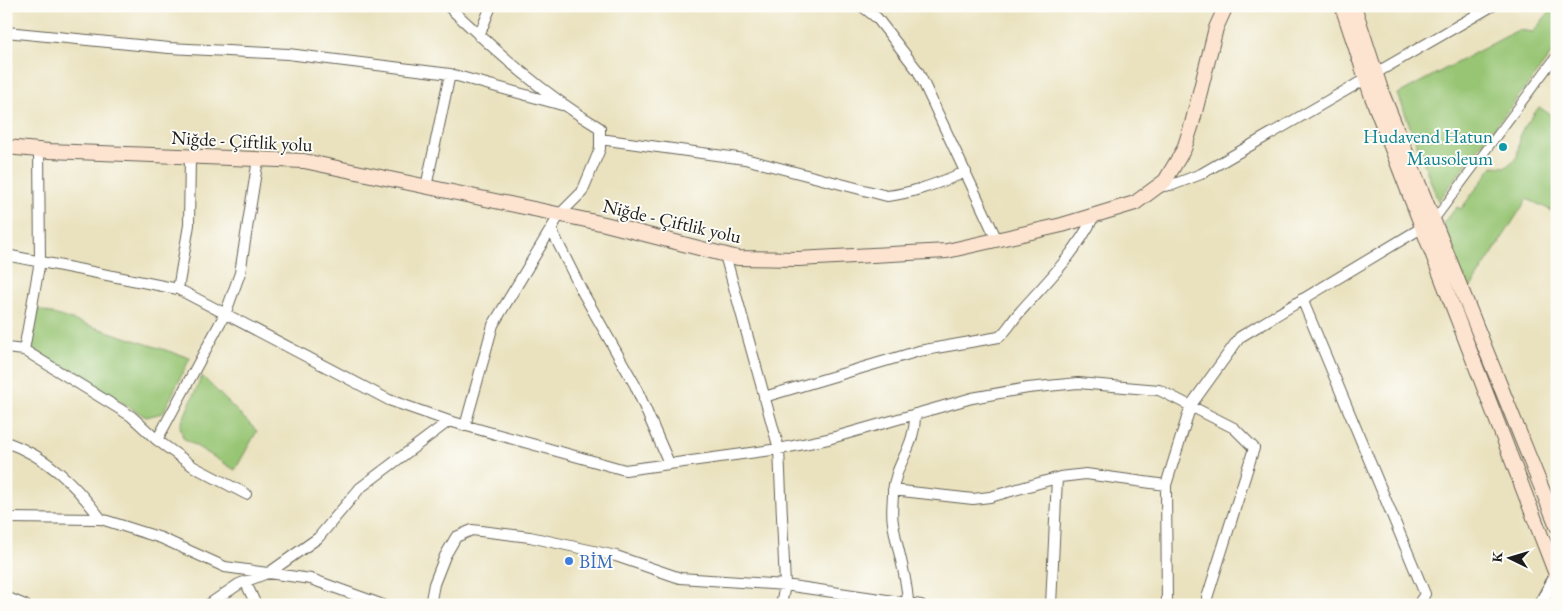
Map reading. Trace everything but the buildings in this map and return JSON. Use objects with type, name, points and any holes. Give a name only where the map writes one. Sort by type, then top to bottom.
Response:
[{"type":"main road","name":"Niğde - Çiftlik yolu","points":[[6,146],[39,150],[304,161],[560,214],[738,258],[798,259],[947,252],[1094,216],[1135,203],[1165,181],[1184,149],[1216,28],[1226,6]]},
{"type":"main road","points":[[1342,6],[1428,224],[1556,575]]},
{"type":"main road","points":[[1354,6],[1371,78]]},
{"type":"main road","points":[[1428,224],[1557,526]]},
{"type":"street","points":[[448,6],[484,42],[562,105],[600,128],[600,149],[582,192],[560,214],[493,325],[465,426]]},
{"type":"street","points":[[479,36],[491,6]]},
{"type":"street","points":[[862,6],[877,18],[918,71],[997,240]]},
{"type":"street","points":[[1158,187],[1175,184],[1201,174],[1371,78],[1492,6]]},
{"type":"street","points":[[6,32],[169,48],[288,54],[450,74],[562,105]]},
{"type":"street","points":[[1167,605],[1166,485],[1191,405],[1240,337],[1428,224],[1557,55]]},
{"type":"street","points":[[426,187],[450,74]]},
{"type":"street","points":[[600,139],[745,159],[887,196],[903,194],[923,188],[966,172]]},
{"type":"street","points":[[24,350],[40,261],[39,150]]},
{"type":"street","points":[[178,289],[190,225],[190,156]]},
{"type":"street","points":[[157,440],[226,312],[240,273],[258,159]]},
{"type":"street","points":[[764,397],[883,363],[919,350],[999,337],[1008,330],[1017,315],[1067,260],[1081,241],[1094,216]]},
{"type":"street","points":[[551,229],[583,293],[635,385],[668,463]]},
{"type":"street","points":[[6,255],[178,289],[226,312],[389,400],[465,426],[626,470],[779,449],[828,439],[972,398],[1028,388],[1078,383],[1159,390],[1234,428],[1254,448],[1207,598]]},
{"type":"street","points":[[725,255],[779,449],[785,585],[781,605]]},
{"type":"street","points":[[1302,299],[1425,594],[1418,605]]},
{"type":"street","points":[[6,348],[24,350],[131,416],[157,440],[194,467],[246,494]]},
{"type":"street","points":[[908,603],[907,586],[892,521],[893,490],[896,476],[911,444],[915,429],[915,414]]},
{"type":"street","points":[[208,605],[239,584],[246,583],[270,572],[318,538],[360,488],[450,421]]},
{"type":"street","points":[[6,442],[27,449],[53,465],[80,491],[101,519]]},
{"type":"street","points":[[893,490],[973,499],[990,497],[1057,478],[1086,474],[1166,485]]},
{"type":"street","points":[[1051,605],[1057,478]]},
{"type":"street","points":[[6,518],[101,519],[161,538],[225,567],[311,579],[383,605]]},
{"type":"street","points":[[430,605],[434,584],[445,556],[456,537],[472,530],[530,537],[616,556],[680,578],[785,585],[922,605]]},
{"type":"street","points":[[1540,605],[1556,575]]},
{"type":"street","points":[[246,583],[256,605]]},
{"type":"street","points":[[7,596],[25,605]]},
{"type":"street","points":[[1553,605],[1557,601]]},
{"type":"green space","points":[[1554,6],[1557,7],[1557,45],[1438,201],[1398,94],[1518,30],[1533,32]]},
{"type":"green space","points":[[1539,107],[1557,119],[1557,213],[1527,199],[1471,287],[1466,288],[1443,223],[1457,207],[1461,209],[1493,166],[1506,167],[1517,157],[1521,132]]},
{"type":"green space","points":[[38,309],[190,358],[163,413],[146,417],[34,350],[30,341]]},
{"type":"green space","points":[[202,376],[257,431],[235,470],[183,438],[180,426]]},
{"type":"place","name":"Hudavend Hatun Mausoleum","points":[[1503,147]]},
{"type":"place","name":"BİM","points":[[569,561]]}]
